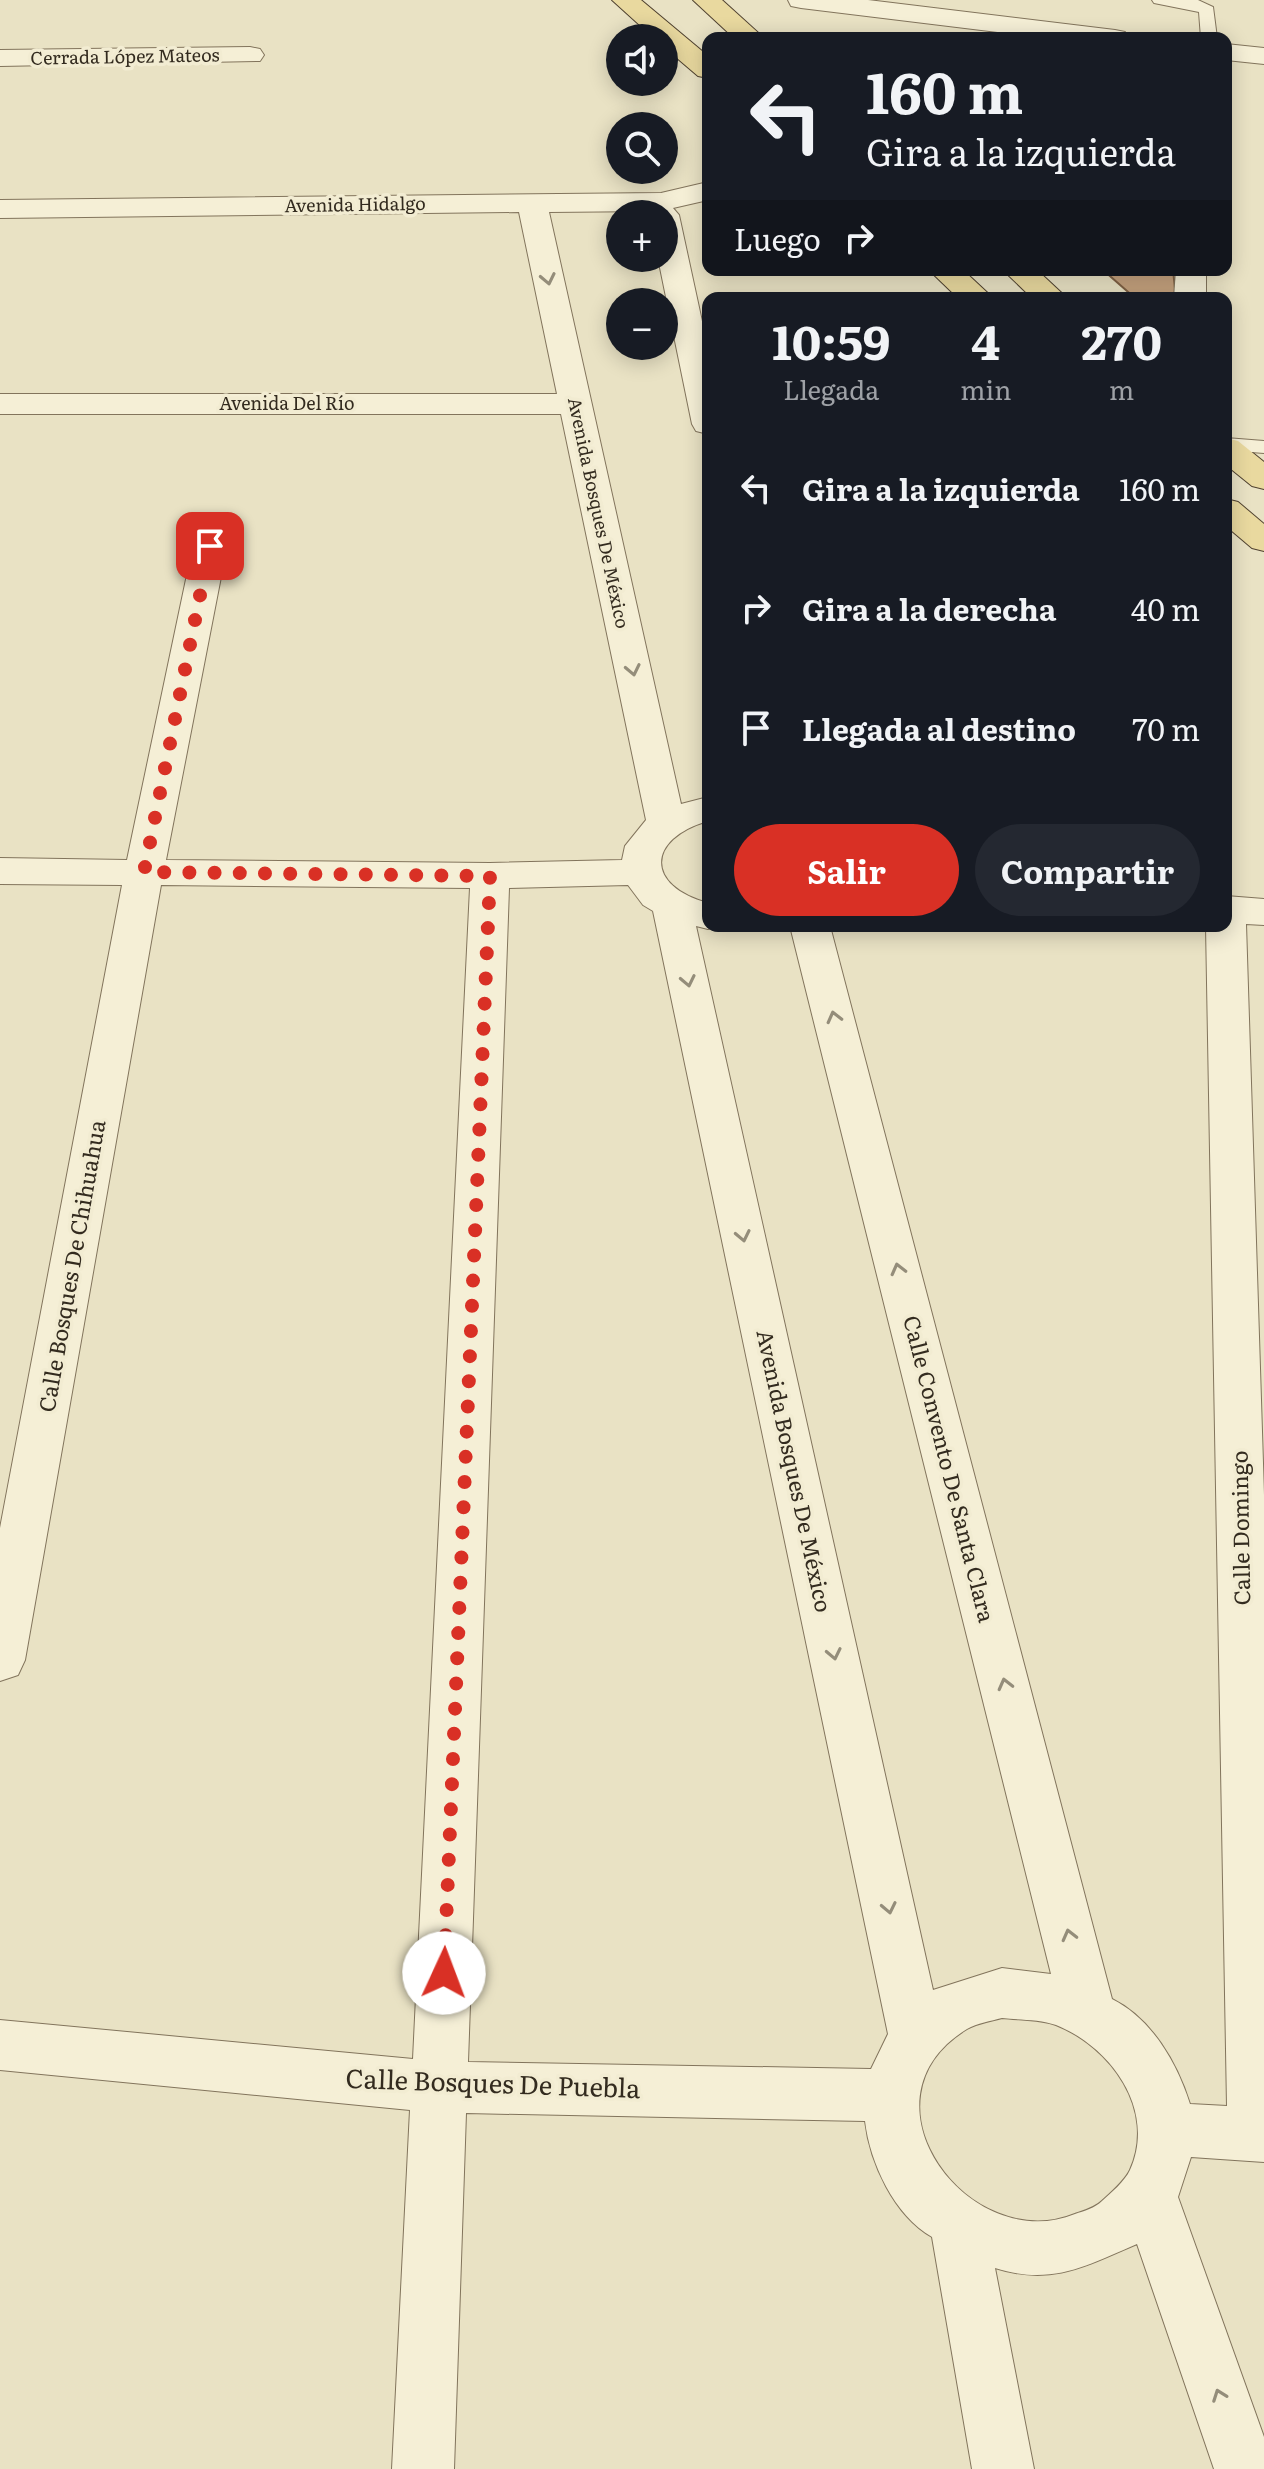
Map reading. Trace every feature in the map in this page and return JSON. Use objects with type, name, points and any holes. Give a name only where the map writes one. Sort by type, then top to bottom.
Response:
[{"type":"main road","points":[[625,0],[702,65]]},
{"type":"main road","points":[[706,0],[743,32]]},
{"type":"main road","points":[[951,276],[970,292]]},
{"type":"main road","points":[[1025,276],[1044,292]]},
{"type":"main road","points":[[1232,451],[1264,479]]},
{"type":"main road","points":[[1232,514],[1264,541]]},
{"type":"street","points":[[801,0],[1065,32]]},
{"type":"street","points":[[1232,53],[1264,56]]},
{"type":"street","name":"Cerrada López Mateos","points":[[0,58],[250,55]]},
{"type":"street","name":"Avenida Hidalgo","points":[[678,204],[702,194]]},
{"type":"street","name":"Avenida Hidalgo","points":[[0,209],[532,203],[606,207]]},
{"type":"street","name":"Avenida Bosques De México","points":[[532,203],[666,822]]},
{"type":"street","points":[[676,272],[702,395]]},
{"type":"street","name":"Avenida Del Río","points":[[0,404],[575,404]]},
{"type":"street","name":"Calle Bosques De Chihuahua","points":[[0,1660],[144,872],[210,546]]},
{"type":"street","points":[[690,911],[657,896],[640,872],[639,859],[643,845],[666,822],[685,813],[702,810]]},
{"type":"street","points":[[0,871],[490,876],[640,872]]},
{"type":"street","points":[[423,2469],[490,876]]},
{"type":"street","points":[[1232,909],[1264,912]]},
{"type":"street","name":"Avenida Bosques De México","points":[[690,911],[916,2036]]},
{"type":"street","name":"Calle Convento De Santa Clara","points":[[812,932],[1088,2011]]},
{"type":"street","name":"Calle Domingo","points":[[1226,932],[1260,2134]]},
{"type":"street","points":[[1032,1993],[1061,1999],[1088,2011],[1114,2028],[1144,2060],[1163,2101],[1167,2129],[1160,2170],[1148,2193],[1120,2223],[1103,2233],[1064,2246],[1042,2248],[999,2242],[958,2223],[931,2202],[908,2174],[895,2143],[890,2110],[899,2063],[916,2036],[948,2009],[988,1995],[1032,1993]]},
{"type":"street","name":"Calle Bosques De Puebla","points":[[0,2045],[440,2087],[891,2095]]},
{"type":"street","points":[[1167,2129],[1260,2134]]},
{"type":"street","points":[[1148,2193],[1245,2469]]},
{"type":"street","points":[[958,2223],[1003,2469]]},
{"type":"lane","points":[[1160,0],[1195,4],[1207,10],[1209,32]]},
{"type":"lane","points":[[1232,446],[1264,447]]},
{"type":"building","points":[[1110,276],[1174,276],[1175,292],[1128,292]]},
{"type":"route","points":[[210,546],[144,872],[490,876],[444,1973]]}]
